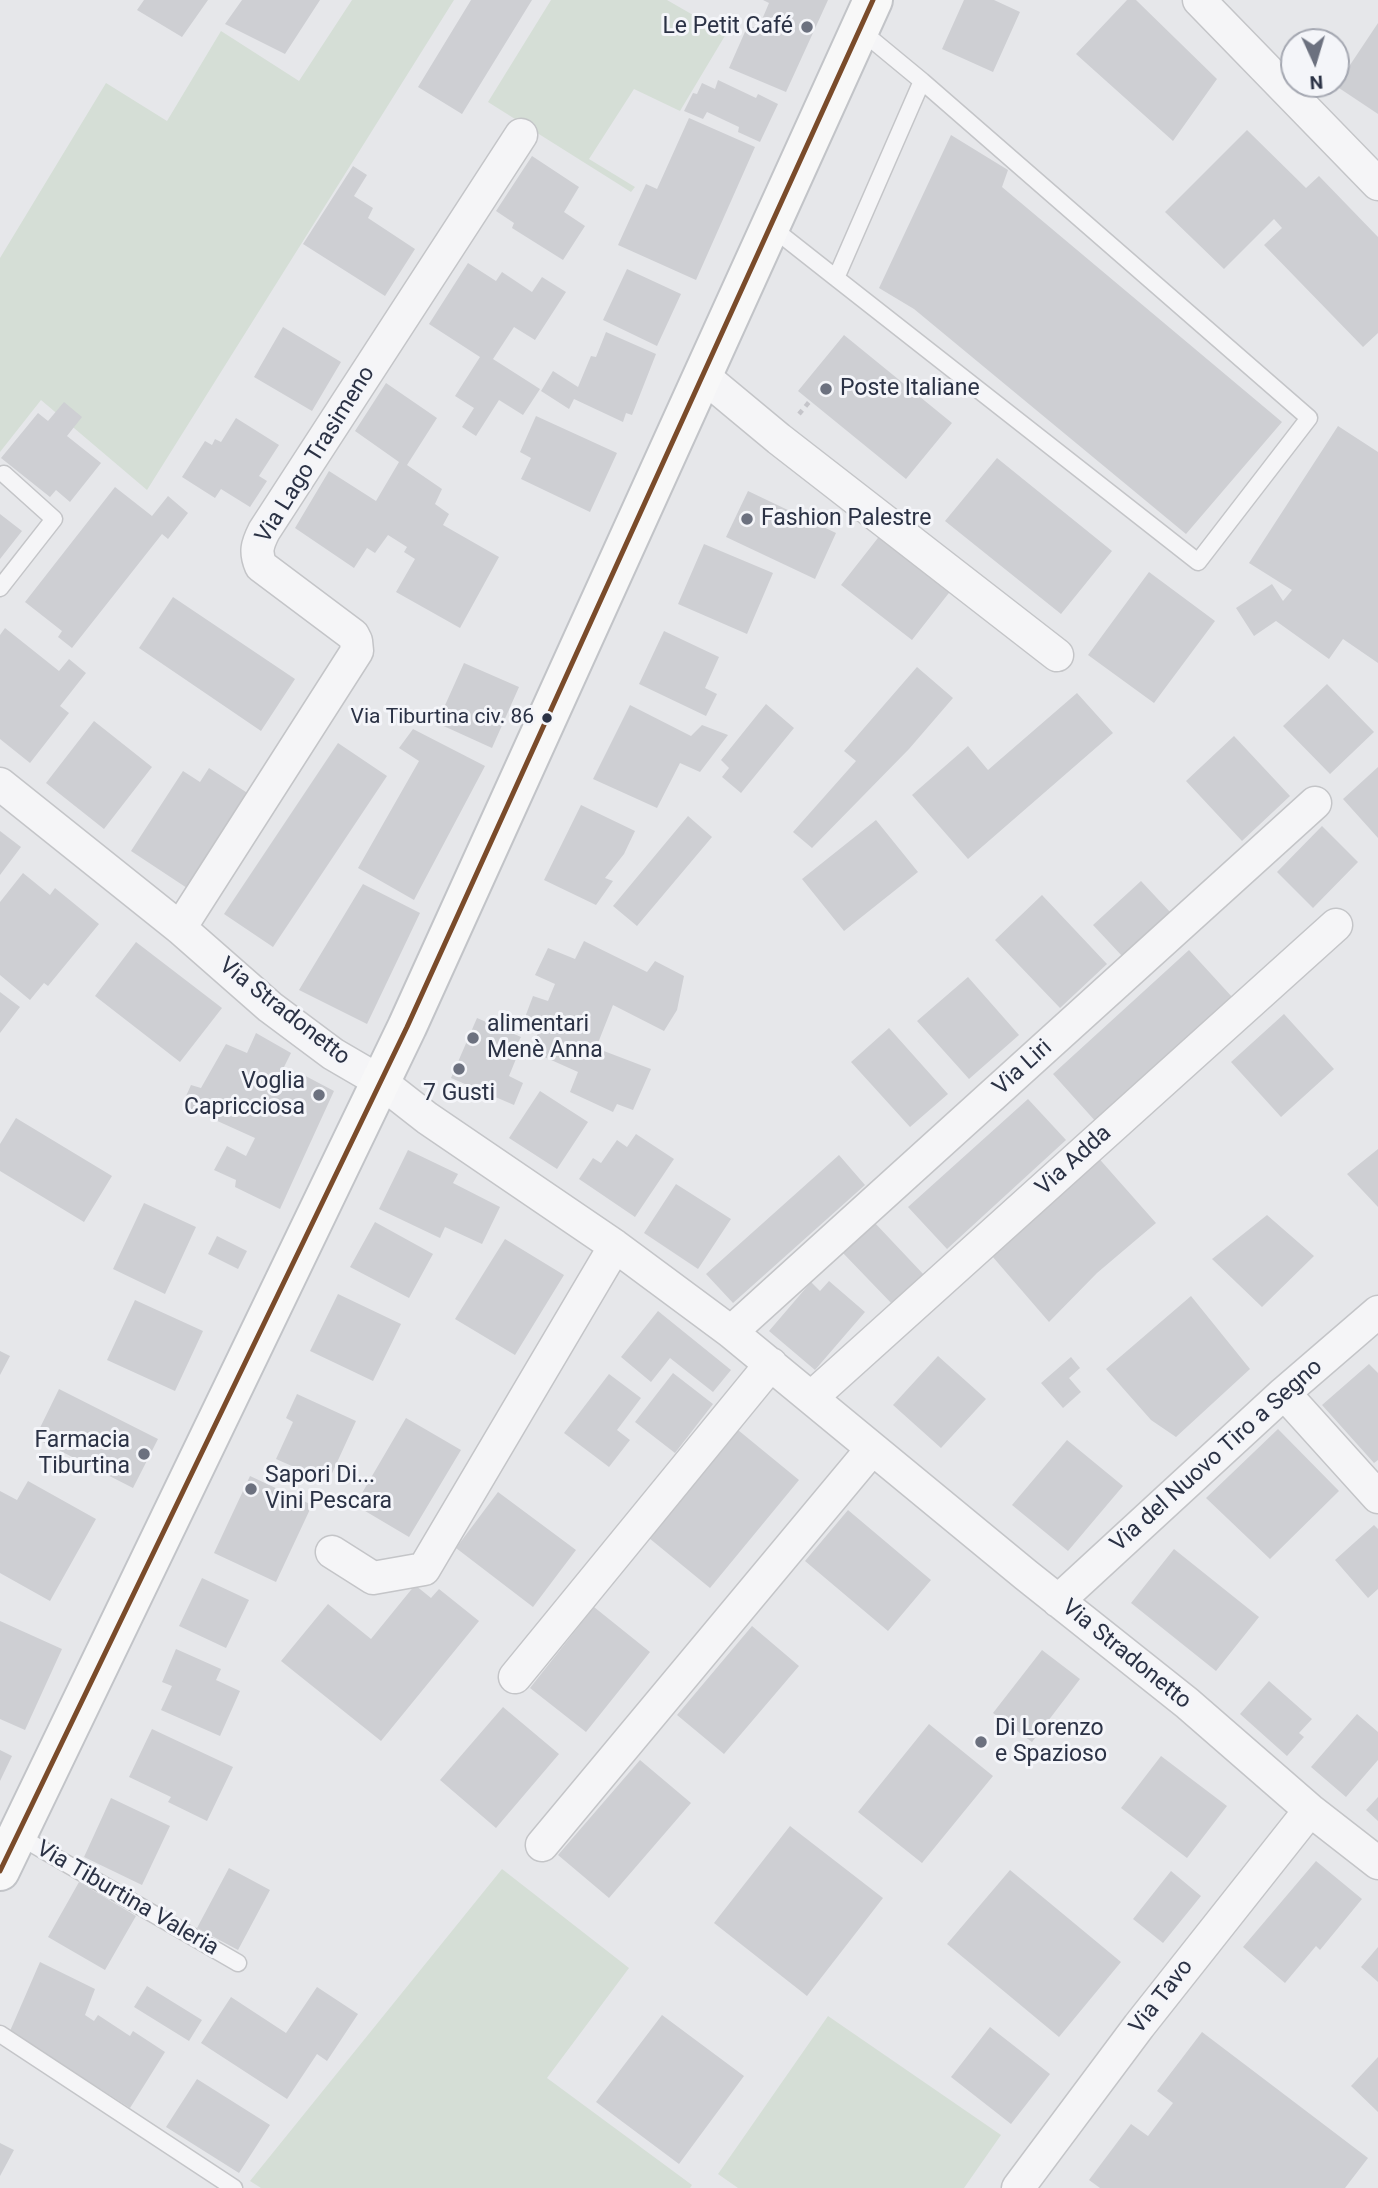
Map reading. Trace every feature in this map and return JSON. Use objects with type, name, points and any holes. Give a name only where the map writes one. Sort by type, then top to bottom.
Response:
[{"type":"main road","name":"Via Tiburtina Valeria","points":[[0,1871],[381,1082],[866,15]]},
{"type":"street","points":[[1199,0],[1378,184]]},
{"type":"street","name":"Via Lago Trasimeno","points":[[180,928],[357,651],[353,635],[261,566],[257,557],[257,545],[271,519],[521,135]]},
{"type":"street","points":[[702,375],[779,439],[1057,655]]},
{"type":"street","name":"Via Stradonetto","points":[[3,792],[180,928],[270,1007],[333,1054],[381,1082],[427,1118],[615,1246],[731,1332],[1058,1601],[1187,1703],[1310,1810],[1378,1863]]},
{"type":"street","name":"Via Liri","points":[[731,1332],[1315,803]]},
{"type":"street","name":"Via Adda","points":[[812,1397],[1336,925]]},
{"type":"street","points":[[332,1552],[373,1578],[424,1569],[615,1246]]},
{"type":"street","name":"Via del Nuovo Tiro a Segno","points":[[1058,1601],[1284,1393],[1378,1312]]},
{"type":"street","points":[[515,1677],[772,1364]]},
{"type":"street","points":[[1284,1393],[1378,1497]]},
{"type":"street","points":[[542,1845],[872,1449]]},
{"type":"street","name":"Via Tavo","points":[[1018,2188],[1139,2026],[1310,1810]]},
{"type":"lane","points":[[770,226],[1198,562],[1309,418],[922,81],[866,15]]},
{"type":"lane","points":[[836,278],[922,81]]},
{"type":"lane","points":[[0,588],[54,519],[4,474]]},
{"type":"lane","name":"Via Tiburtina Valeria","points":[[17,1835],[238,1963]]},
{"type":"lane","points":[[0,2034],[234,2188]]},
{"type":"shaded area","points":[[352,0],[454,0],[147,490],[41,400],[0,452],[0,258],[106,83],[167,121],[221,31],[299,81]]},
{"type":"shaded area","points":[[551,0],[667,0],[726,34],[680,111],[634,89],[589,159],[635,187],[631,192],[488,102]]},
{"type":"shaded area","points":[[502,1869],[629,1968],[547,2078],[692,2185],[690,2188],[261,2188],[250,2181]]},
{"type":"shaded area","points":[[828,2016],[1001,2135],[964,2188],[738,2188],[718,2174]]},
{"type":"building","points":[[144,0],[208,0],[182,37],[137,10]]},
{"type":"building","points":[[242,0],[320,0],[285,54],[225,24]]},
{"type":"building","points":[[471,0],[532,0],[462,114],[418,87]]},
{"type":"building","points":[[763,0],[828,0],[786,92],[729,68],[748,25],[758,29],[769,3]]},
{"type":"building","points":[[964,0],[994,0],[1020,12],[993,72],[942,49]]},
{"type":"building","points":[[1127,0],[1136,0],[1217,79],[1173,141],[1076,54]]},
{"type":"building","points":[[1378,23],[1378,114],[1350,95],[1350,65]]},
{"type":"building","points":[[718,80],[756,98],[758,94],[778,104],[760,142],[738,132],[739,127],[707,112],[703,119],[684,111],[693,93],[697,94],[702,83],[715,89]]},
{"type":"building","points":[[689,118],[755,147],[696,280],[618,245],[646,184],[657,189]]},
{"type":"building","points":[[1247,130],[1306,188],[1319,176],[1378,237],[1378,333],[1363,347],[1264,245],[1282,228],[1274,219],[1224,269],[1165,212]]},
{"type":"building","points":[[951,135],[1008,170],[1002,187],[1282,422],[1186,534],[914,309],[879,288]]},
{"type":"building","points":[[532,156],[579,187],[564,212],[585,226],[563,260],[512,228],[514,223],[496,211]]},
{"type":"building","points":[[353,166],[367,175],[354,196],[373,208],[368,218],[415,249],[385,296],[303,244]]},
{"type":"building","points":[[468,263],[496,281],[502,272],[532,292],[542,277],[566,292],[535,340],[514,327],[493,359],[540,389],[523,415],[499,400],[476,436],[462,427],[474,408],[455,396],[480,357],[429,324]]},
{"type":"building","points":[[627,269],[681,294],[657,346],[603,320]]},
{"type":"building","points":[[283,327],[341,362],[312,411],[254,377]]},
{"type":"building","points":[[606,332],[656,354],[632,415],[626,413],[623,422],[574,399],[569,409],[541,391],[553,371],[578,387],[591,356],[596,357]]},
{"type":"building","points":[[844,335],[952,423],[906,479],[798,391]]},
{"type":"building","points":[[386,383],[437,418],[407,465],[442,489],[435,504],[449,514],[443,525],[499,557],[460,628],[396,592],[415,559],[404,552],[407,547],[388,535],[375,553],[367,548],[354,568],[295,528],[329,471],[376,501],[399,462],[355,431]]},
{"type":"building","points":[[64,402],[82,417],[67,436],[101,463],[70,502],[56,490],[50,497],[1,458],[38,413],[48,421]]},
{"type":"building","points":[[536,416],[617,453],[590,512],[521,479],[531,458],[520,452]]},
{"type":"building","points":[[236,418],[279,445],[259,476],[267,481],[250,507],[221,489],[215,498],[182,477],[205,441],[212,445],[215,439],[221,442]]},
{"type":"building","points":[[1338,426],[1378,452],[1378,663],[1343,639],[1329,659],[1276,621],[1254,636],[1236,608],[1272,584],[1283,601],[1292,590],[1249,563]]},
{"type":"building","points":[[997,458],[1112,551],[1061,614],[945,521]]},
{"type":"building","points":[[115,487],[152,516],[168,496],[188,513],[168,539],[162,534],[72,648],[58,637],[62,631],[25,602]]},
{"type":"building","points":[[748,491],[836,533],[815,579],[726,537]]},
{"type":"building","points":[[0,514],[22,531],[0,559]]},
{"type":"building","points":[[881,534],[952,589],[912,640],[841,585]]},
{"type":"building","points":[[704,544],[773,573],[747,634],[678,604]]},
{"type":"building","points":[[1149,572],[1215,621],[1154,703],[1088,655]]},
{"type":"building","points":[[173,597],[295,679],[261,731],[139,648]]},
{"type":"building","points":[[5,628],[59,671],[69,659],[86,673],[60,706],[69,713],[30,763],[0,739],[0,635]]},
{"type":"building","points":[[664,631],[719,657],[705,688],[717,694],[706,716],[639,684]]},
{"type":"building","points":[[464,663],[519,687],[492,748],[437,723]]},
{"type":"building","points":[[917,667],[953,698],[909,749],[812,848],[793,832],[856,761],[844,751]]},
{"type":"building","points":[[1327,684],[1374,732],[1330,774],[1283,726]]},
{"type":"building","points":[[1077,693],[1113,733],[968,859],[912,795],[968,746],[988,770]]},
{"type":"building","points":[[766,704],[794,728],[741,793],[722,777],[729,768],[721,760]]},
{"type":"building","points":[[630,705],[691,736],[702,725],[728,735],[700,772],[680,763],[657,808],[593,779]]},
{"type":"building","points":[[94,721],[152,767],[104,829],[46,783]]},
{"type":"building","points":[[413,729],[485,766],[414,900],[358,868],[419,761],[399,748]]},
{"type":"building","points":[[1234,736],[1290,796],[1242,841],[1186,781]]},
{"type":"building","points":[[338,743],[387,776],[273,947],[224,914]]},
{"type":"building","points":[[1378,767],[1378,838],[1343,799]]},
{"type":"building","points":[[209,768],[249,794],[187,888],[131,851],[183,771],[200,782]]},
{"type":"building","points":[[581,805],[635,831],[624,854],[605,878],[613,881],[596,905],[544,880]]},
{"type":"building","points":[[688,816],[712,837],[637,926],[613,906]]},
{"type":"building","points":[[876,820],[918,872],[844,931],[802,879]]},
{"type":"building","points":[[1322,826],[1358,862],[1313,908],[1277,872]]},
{"type":"building","points":[[0,831],[21,847],[0,875]]},
{"type":"building","points":[[23,873],[50,895],[55,888],[99,924],[48,986],[44,983],[30,1000],[0,975],[0,902]]},
{"type":"building","points":[[1141,881],[1170,912],[1122,956],[1093,925]]},
{"type":"building","points":[[363,884],[420,913],[367,1024],[299,990]]},
{"type":"building","points":[[1042,895],[1107,964],[1060,1008],[995,940]]},
{"type":"building","points":[[584,941],[647,972],[655,961],[684,976],[677,1010],[664,1031],[613,1005],[596,1048],[651,1069],[633,1110],[617,1104],[613,1112],[570,1092],[578,1072],[531,1051],[540,1028],[524,1020],[533,996],[548,1001],[555,984],[535,975],[548,948],[575,959]]},
{"type":"building","points":[[136,942],[222,1008],[180,1062],[95,996]]},
{"type":"building","points":[[1189,950],[1233,998],[1097,1123],[1053,1074]]},
{"type":"building","points":[[968,977],[1019,1035],[969,1079],[917,1021]]},
{"type":"building","points":[[0,992],[20,1007],[0,1033]]},
{"type":"building","points":[[1284,1014],[1334,1069],[1281,1117],[1231,1062]]},
{"type":"building","points":[[477,1018],[521,1037],[513,1052],[518,1054],[509,1076],[523,1083],[514,1105],[451,1078]]},
{"type":"building","points":[[889,1028],[948,1094],[910,1127],[851,1062]]},
{"type":"building","points":[[256,1033],[291,1053],[281,1073],[292,1079],[298,1072],[334,1091],[280,1209],[235,1187],[236,1180],[214,1170],[227,1146],[246,1156],[255,1138],[182,1105],[191,1085],[201,1088],[226,1044],[247,1053]]},
{"type":"building","points":[[540,1091],[588,1122],[557,1169],[509,1138]]},
{"type":"building","points":[[1028,1099],[1066,1140],[947,1249],[908,1207]]},
{"type":"building","points":[[16,1118],[112,1176],[84,1222],[0,1171],[0,1144]]},
{"type":"building","points":[[636,1134],[674,1159],[635,1217],[579,1179],[593,1158],[601,1163],[617,1140],[627,1147]]},
{"type":"building","points":[[1378,1149],[1378,1207],[1347,1174]]},
{"type":"building","points":[[408,1150],[458,1174],[453,1183],[500,1207],[482,1244],[445,1227],[440,1238],[379,1209]]},
{"type":"building","points":[[1095,1154],[1156,1223],[1097,1273],[1049,1322],[992,1256]]},
{"type":"building","points":[[839,1155],[865,1185],[733,1303],[706,1274]]},
{"type":"building","points":[[676,1184],[731,1219],[698,1269],[644,1233]]},
{"type":"building","points":[[144,1203],[196,1227],[165,1294],[113,1269]]},
{"type":"building","points":[[1267,1215],[1314,1256],[1262,1307],[1212,1259]]},
{"type":"building","points":[[375,1222],[433,1254],[409,1298],[350,1267]]},
{"type":"building","points":[[874,1222],[925,1276],[894,1306],[842,1252]]},
{"type":"building","points":[[217,1236],[247,1251],[238,1269],[208,1254]]},
{"type":"building","points":[[505,1239],[564,1275],[515,1355],[455,1319]]},
{"type":"building","points":[[829,1281],[865,1312],[815,1370],[769,1331],[811,1282],[820,1291]]},
{"type":"building","points":[[338,1294],[401,1324],[373,1381],[310,1351]]},
{"type":"building","points":[[1191,1296],[1250,1369],[1176,1437],[1151,1420],[1106,1369]]},
{"type":"building","points":[[135,1300],[203,1331],[175,1391],[107,1360]]},
{"type":"building","points":[[658,1311],[731,1370],[713,1392],[670,1358],[651,1382],[621,1357]]},
{"type":"building","points":[[0,1351],[10,1356],[0,1375]]},
{"type":"building","points":[[938,1356],[986,1399],[941,1448],[893,1405]]},
{"type":"building","points":[[1071,1357],[1080,1368],[1069,1378],[1081,1392],[1063,1408],[1041,1383]]},
{"type":"building","points":[[1369,1364],[1378,1373],[1378,1460],[1374,1463],[1322,1405]]},
{"type":"building","points":[[673,1373],[713,1404],[675,1453],[635,1422]]},
{"type":"building","points":[[609,1374],[641,1398],[617,1430],[630,1440],[609,1467],[564,1433]]},
{"type":"building","points":[[59,1389],[158,1439],[133,1488],[35,1438]]},
{"type":"building","points":[[297,1394],[356,1421],[328,1482],[276,1459],[293,1422],[286,1418]]},
{"type":"building","points":[[406,1418],[461,1450],[409,1537],[355,1505]]},
{"type":"building","points":[[1278,1429],[1339,1491],[1270,1559],[1206,1498]]},
{"type":"building","points":[[738,1430],[799,1480],[710,1588],[649,1538]]},
{"type":"building","points":[[1067,1440],[1123,1486],[1068,1551],[1012,1505]]},
{"type":"building","points":[[250,1476],[312,1505],[276,1582],[214,1553]]},
{"type":"building","points":[[28,1481],[96,1519],[50,1601],[0,1573],[0,1491],[17,1500]]},
{"type":"building","points":[[498,1492],[576,1550],[533,1607],[456,1548]]},
{"type":"building","points":[[848,1510],[931,1580],[888,1631],[805,1561]]},
{"type":"building","points":[[1374,1525],[1378,1529],[1378,1589],[1368,1598],[1335,1560]]},
{"type":"building","points":[[1174,1549],[1259,1617],[1216,1671],[1131,1603]]},
{"type":"building","points":[[202,1578],[249,1600],[226,1648],[179,1626]]},
{"type":"building","points":[[415,1585],[431,1598],[439,1589],[479,1621],[381,1741],[281,1661],[328,1604],[371,1639]]},
{"type":"building","points":[[594,1607],[650,1652],[586,1732],[530,1688]]},
{"type":"building","points":[[0,1621],[62,1649],[25,1730],[0,1719]]},
{"type":"building","points":[[752,1626],[799,1666],[724,1754],[677,1715]]},
{"type":"building","points":[[176,1649],[221,1669],[216,1680],[240,1691],[220,1736],[161,1710],[172,1686],[162,1682]]},
{"type":"building","points":[[1042,1650],[1080,1679],[1032,1742],[993,1713]]},
{"type":"building","points":[[1269,1681],[1312,1719],[1299,1733],[1304,1737],[1287,1756],[1240,1714]]},
{"type":"building","points":[[503,1707],[559,1754],[496,1828],[440,1780]]},
{"type":"building","points":[[1357,1714],[1378,1732],[1378,1760],[1346,1797],[1311,1767]]},
{"type":"building","points":[[929,1724],[993,1776],[922,1863],[858,1812]]},
{"type":"building","points":[[152,1729],[233,1767],[207,1821],[168,1802],[171,1797],[129,1777]]},
{"type":"building","points":[[0,1750],[12,1756],[0,1781]]},
{"type":"building","points":[[1161,1756],[1227,1806],[1187,1858],[1121,1808]]},
{"type":"building","points":[[640,1760],[691,1803],[609,1898],[558,1855]]},
{"type":"building","points":[[1378,1797],[1378,1821],[1366,1810]]},
{"type":"building","points":[[111,1798],[170,1826],[142,1885],[84,1857]]},
{"type":"building","points":[[790,1826],[883,1898],[807,1996],[714,1923]]},
{"type":"building","points":[[1316,1861],[1362,1899],[1320,1950],[1316,1946],[1285,1983],[1243,1947]]},
{"type":"building","points":[[229,1868],[270,1890],[238,1950],[197,1928]]},
{"type":"building","points":[[1010,1870],[1121,1962],[1059,2037],[947,1944]]},
{"type":"building","points":[[1171,1871],[1201,1896],[1163,1943],[1133,1919]]},
{"type":"building","points":[[79,1882],[136,1916],[105,1970],[48,1937]]},
{"type":"building","points":[[1378,1947],[1378,1982],[1361,1967]]},
{"type":"building","points":[[40,1962],[95,1989],[85,2015],[94,2021],[98,2015],[130,2036],[133,2031],[165,2052],[130,2108],[10,2031]]},
{"type":"building","points":[[147,1986],[202,2020],[189,2041],[134,2007]]},
{"type":"building","points":[[317,1987],[358,2014],[327,2061],[317,2054],[287,2099],[201,2043],[231,1997],[286,2033]]},
{"type":"building","points":[[662,2015],[744,2076],[679,2164],[596,2102]]},
{"type":"building","points":[[990,2027],[1050,2074],[1011,2124],[951,2077]]},
{"type":"building","points":[[1202,2032],[1368,2158],[1345,2188],[1100,2188],[1089,2180],[1131,2124],[1148,2136],[1173,2103],[1157,2091]]},
{"type":"building","points":[[1378,2057],[1378,2112],[1351,2086]]},
{"type":"building","points":[[197,2079],[270,2125],[239,2173],[166,2127]]},
{"type":"building","points":[[0,2143],[14,2150],[0,2176]]},
{"type":"transit line","points":[[0,1871],[407,1027],[873,0]]},
{"type":"place","name":"Le Petit Café","points":[[807,27]]},
{"type":"place","name":"Poste Italiane","points":[[826,389]]},
{"type":"place","name":"Fashion Palestre","points":[[747,519]]},
{"type":"place","name":"Via Tiburtina civ. 86","points":[[547,718]]},
{"type":"place","name":"alimentari Menè Anna","points":[[473,1038]]},
{"type":"place","name":"7 Gusti","points":[[459,1069]]},
{"type":"place","name":"Voglia Capricciosa","points":[[319,1095]]},
{"type":"place","name":"Farmacia Tiburtina","points":[[144,1454]]},
{"type":"place","name":"Sapori Di... Vini Pescara","points":[[251,1489]]},
{"type":"place","name":"Di Lorenzo e Spazioso","points":[[981,1742]]}]
